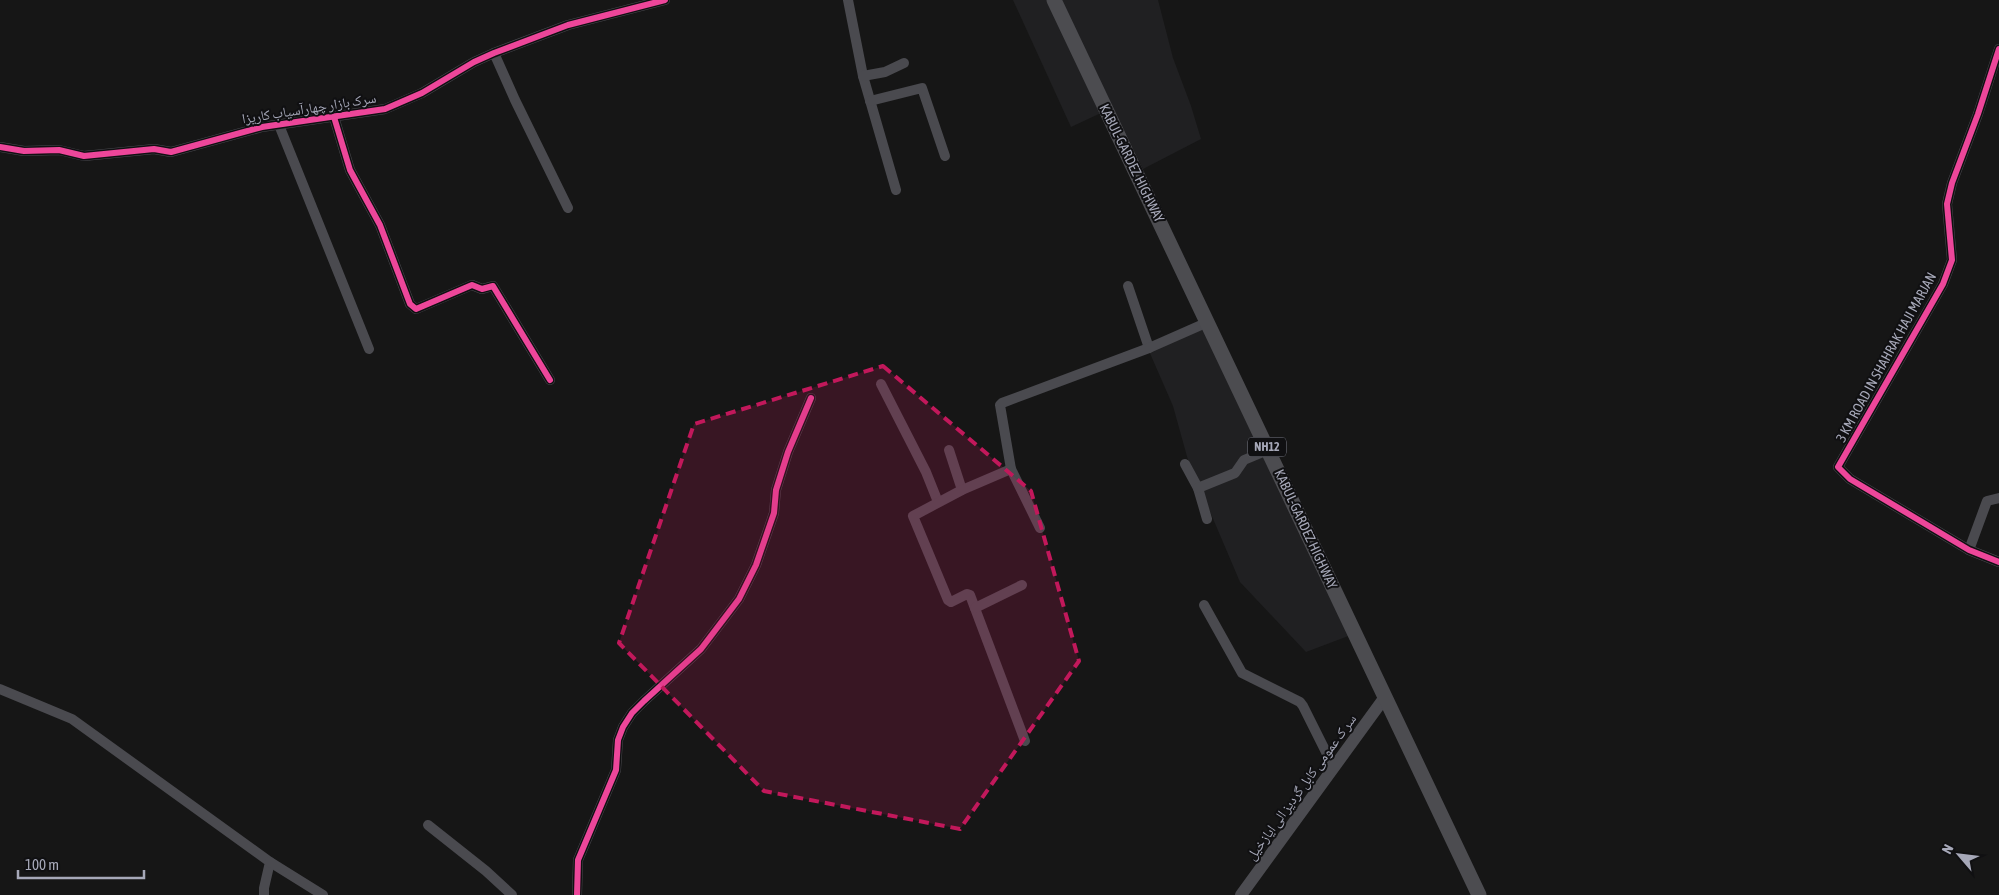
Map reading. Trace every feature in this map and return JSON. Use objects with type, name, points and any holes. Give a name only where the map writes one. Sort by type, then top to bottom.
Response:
[{"type":"highway","name":"KABUL-GARDEZ HIGHWAY","points":[[1054,0],[1479,895]]},
{"type":"main road","name":"سر ک عمومی کابل گردیز الی ایازخیل","points":[[1241,895],[1385,697]]},
{"type":"street","name":"سرک بازار چهارآسیاب کاریزا","points":[[0,147],[24,151],[59,150],[84,156],[154,149],[170,152],[262,127],[334,118],[385,109],[422,93],[474,62],[494,53],[568,25],[665,0]]},
{"type":"street","points":[[848,0],[863,76],[896,190]]},
{"type":"street","name":"3 KM ROAD IN SHAHRAK HAJI MARJAN","points":[[1999,49],[1978,114],[1952,183],[1948,204],[1952,260],[1944,284],[1838,467],[1850,479],[1969,550],[1999,562]]},
{"type":"street","points":[[494,53],[568,208]]},
{"type":"street","points":[[863,76],[885,72],[904,63]]},
{"type":"street","points":[[870,101],[922,88],[945,156]]},
{"type":"street","points":[[334,118],[350,170],[380,225],[410,304],[416,308],[472,285],[482,289],[493,286],[550,380]]},
{"type":"street","points":[[280,125],[369,349]]},
{"type":"street","points":[[1128,286],[1149,348]]},
{"type":"street","points":[[1040,528],[1011,469],[1000,405],[1149,348],[1208,322]]},
{"type":"street","points":[[881,384],[926,472],[938,502]]},
{"type":"street","points":[[577,895],[578,860],[616,770],[618,740],[623,727],[632,713],[644,701],[701,649],[740,599],[756,566],[774,513],[776,490],[788,452],[811,398]]},
{"type":"street","points":[[949,450],[962,490]]},
{"type":"street","points":[[1198,488],[1235,473],[1244,460],[1268,450]]},
{"type":"street","points":[[1185,464],[1198,488],[1207,519]]},
{"type":"street","points":[[1011,469],[962,490],[913,516],[948,600],[951,602],[969,594],[1025,741]]},
{"type":"street","points":[[1969,550],[1987,501],[1999,498]]},
{"type":"street","points":[[975,608],[1022,585]]},
{"type":"street","points":[[1204,605],[1242,673],[1300,702],[1334,768]]},
{"type":"street","points":[[0,689],[72,719],[270,862],[323,895]]},
{"type":"street","points":[[428,825],[486,871],[512,895]]},
{"type":"street","points":[[264,895],[270,862]]},
{"type":"highlighted area","points":[[883,366],[1031,491],[1079,661],[960,829],[764,791],[619,643],[694,424]]},
{"type":"shaded area","points":[[1013,0],[1052,0],[1103,112],[1071,127]]},
{"type":"shaded area","points":[[1061,0],[1158,0],[1173,58],[1201,139],[1143,169]]},
{"type":"shaded area","points":[[1204,319],[1351,635],[1306,652],[1240,582],[1188,460],[1173,406],[1149,351]]},
{"type":"cycle path","points":[[0,147],[24,151],[59,150],[84,156],[154,149],[171,152],[262,127],[385,109],[422,93],[474,62],[494,53],[568,25],[665,0]]},
{"type":"cycle path","points":[[1999,49],[1978,114],[1952,183],[1947,204],[1952,260],[1943,284],[1838,467],[1850,479],[1969,550],[1999,562]]},
{"type":"cycle path","points":[[334,117],[350,170],[380,225],[410,304],[416,309],[472,285],[482,289],[493,286],[550,380]]},
{"type":"cycle path","points":[[577,895],[578,860],[616,770],[618,740],[623,727],[632,713],[701,649],[739,599],[756,565],[774,513],[776,490],[788,452],[811,398]]}]
